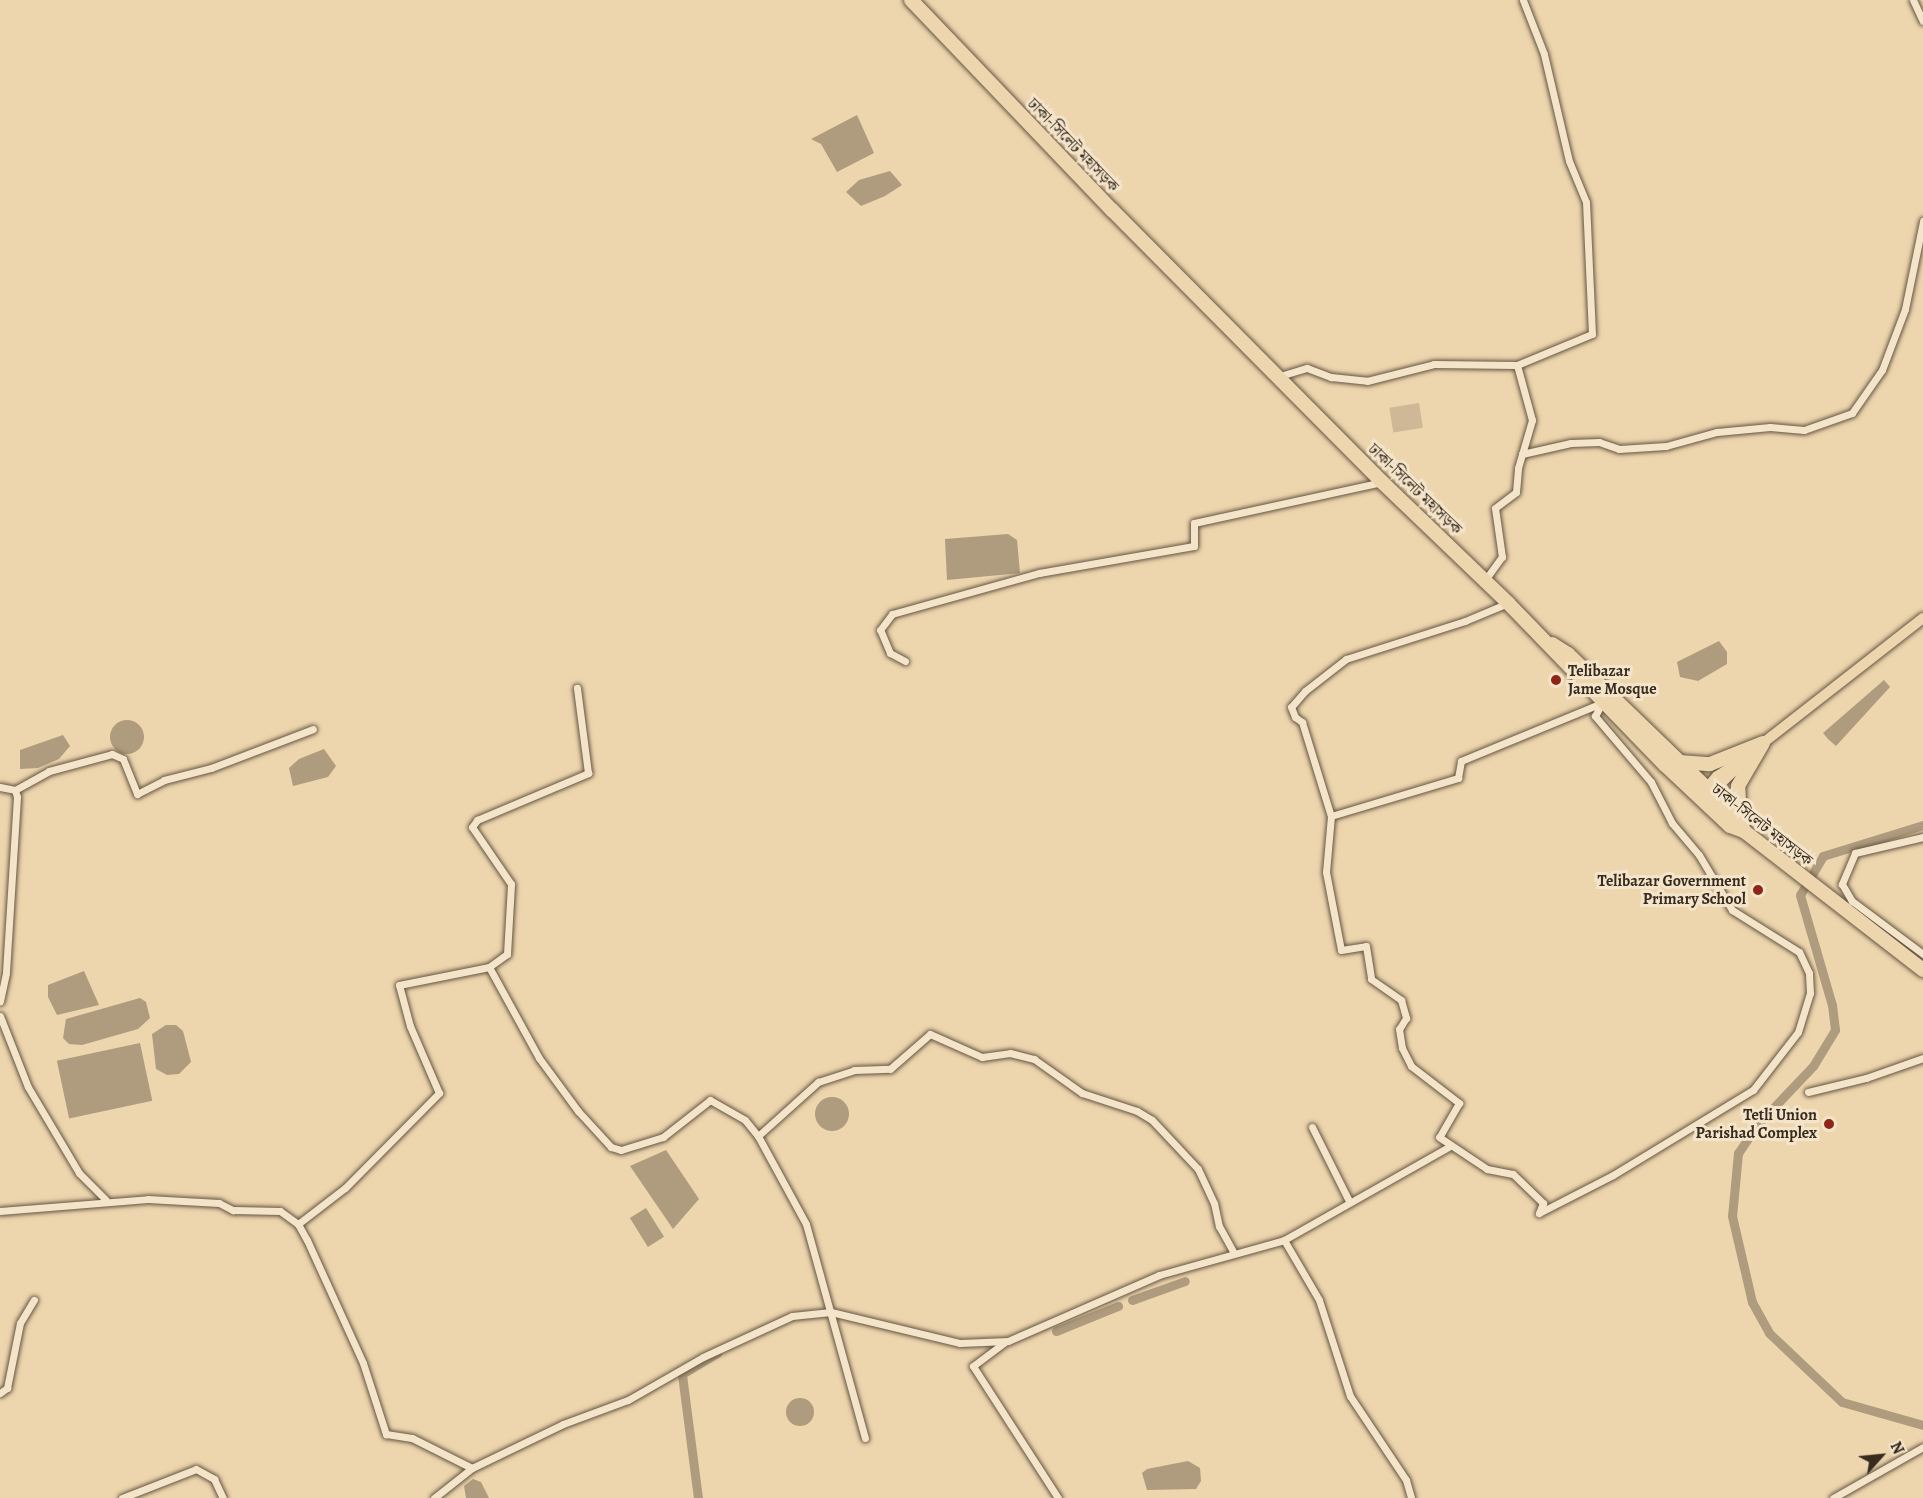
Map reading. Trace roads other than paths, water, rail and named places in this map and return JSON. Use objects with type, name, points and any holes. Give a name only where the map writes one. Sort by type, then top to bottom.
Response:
[{"type":"highway","name":"ঢাকা-সিলেট মহাসড়ক","points":[[911,0],[1112,210],[1280,376],[1382,482],[1485,580],[1545,640],[1602,703],[1690,788],[1708,798],[1833,902],[1923,970]]},
{"type":"highway","points":[[1545,640],[1568,654],[1679,762],[1708,798]]},
{"type":"highway","points":[[1679,762],[1710,764],[1763,743]]},
{"type":"highway","points":[[1742,825],[1738,786],[1763,743]]},
{"type":"main road","points":[[1708,798],[1745,764],[1750,755],[1763,743],[1923,618]]},
{"type":"street","points":[[1280,376],[1307,368],[1331,377],[1367,381],[1434,364],[1518,365],[1592,334],[1587,202],[1569,161],[1544,54],[1523,0]]},
{"type":"street","points":[[1913,0],[1923,21]]},
{"type":"street","points":[[1522,454],[1571,443],[1599,442],[1618,449],[1666,446],[1717,432],[1770,427],[1804,430],[1852,414],[1882,370],[1905,309],[1923,221]]},
{"type":"street","points":[[1485,580],[1502,557],[1495,508],[1516,492],[1522,454],[1532,420],[1518,365]]},
{"type":"street","points":[[905,661],[890,652],[880,630],[892,614],[1040,573],[1194,546],[1194,524],[1382,482]]},
{"type":"street","points":[[1508,603],[1407,641],[1361,652],[1305,691],[1291,707],[1302,722],[1331,816],[1326,872],[1341,950],[1365,946],[1371,979],[1401,1000],[1406,1018],[1399,1029],[1402,1048],[1411,1066],[1459,1103],[1439,1137],[1487,1169],[1514,1174],[1543,1203],[1539,1213],[1734,1105],[1770,1070],[1798,1032],[1807,1010],[1809,973],[1799,952],[1732,910],[1699,855],[1672,823],[1651,782],[1595,716],[1602,703]]},
{"type":"street","points":[[298,1224],[345,1188],[439,1092],[410,1026],[399,985],[489,967],[507,954],[511,884],[472,826],[477,820],[588,773],[577,688]]},
{"type":"street","points":[[1331,816],[1458,778],[1461,761],[1602,703]]},
{"type":"street","points":[[0,787],[15,790],[49,771],[112,754],[123,759],[133,793],[137,794],[164,780],[211,768],[313,729]]},
{"type":"street","points":[[0,1001],[9,929],[15,790]]},
{"type":"street","points":[[1923,837],[1855,853],[1842,884],[1852,900],[1923,954]]},
{"type":"street","points":[[489,967],[539,1058],[578,1111],[611,1147],[621,1150],[663,1137],[710,1100],[745,1120],[758,1136],[806,1224],[865,1438]]},
{"type":"street","points":[[0,1016],[28,1087],[79,1173],[106,1200]]},
{"type":"street","points":[[758,1136],[818,1082],[854,1070],[890,1069],[930,1034],[982,1057],[1018,1055],[1057,1072],[1082,1093],[1137,1111],[1152,1120],[1198,1169],[1214,1203],[1219,1226],[1234,1253]]},
{"type":"street","points":[[1808,1092],[1866,1078],[1923,1058]]},
{"type":"street","points":[[1312,1127],[1349,1200]]},
{"type":"street","points":[[1058,1498],[973,1366],[988,1351],[1160,1275],[1284,1240],[1349,1200],[1450,1146]]},
{"type":"street","points":[[0,1211],[106,1200],[219,1203],[233,1210],[280,1211],[298,1224],[363,1363],[386,1434],[412,1438],[472,1468]]},
{"type":"street","points":[[1284,1240],[1319,1300],[1350,1396],[1406,1480],[1411,1498]]},
{"type":"street","points":[[0,1393],[7,1388],[20,1323],[34,1300]]},
{"type":"street","points":[[434,1498],[472,1468],[563,1424],[628,1400],[752,1332],[792,1317],[831,1312],[960,1343],[1008,1341]]},
{"type":"street","points":[[1833,1498],[1923,1447]]},
{"type":"street","points":[[122,1498],[196,1469],[214,1479],[223,1498]]},
{"type":"waterway","points":[[1923,825],[1823,856],[1800,895],[1832,1005],[1835,1030],[1813,1066],[1757,1125],[1738,1153],[1732,1216],[1752,1302],[1769,1333],[1842,1402],[1923,1425]]},
{"type":"waterway","points":[[1132,1300],[1185,1281]]},
{"type":"waterway","points":[[1056,1331],[1118,1306]]},
{"type":"waterway","points":[[698,1498],[682,1374],[717,1353]]},
{"type":"place","name":"Telibazar Jame Mosque","points":[[1556,680]]},
{"type":"place","name":"Telibazar Government Primary School","points":[[1758,890]]},
{"type":"place","name":"Tetli Union Parishad Complex","points":[[1829,1124]]}]
